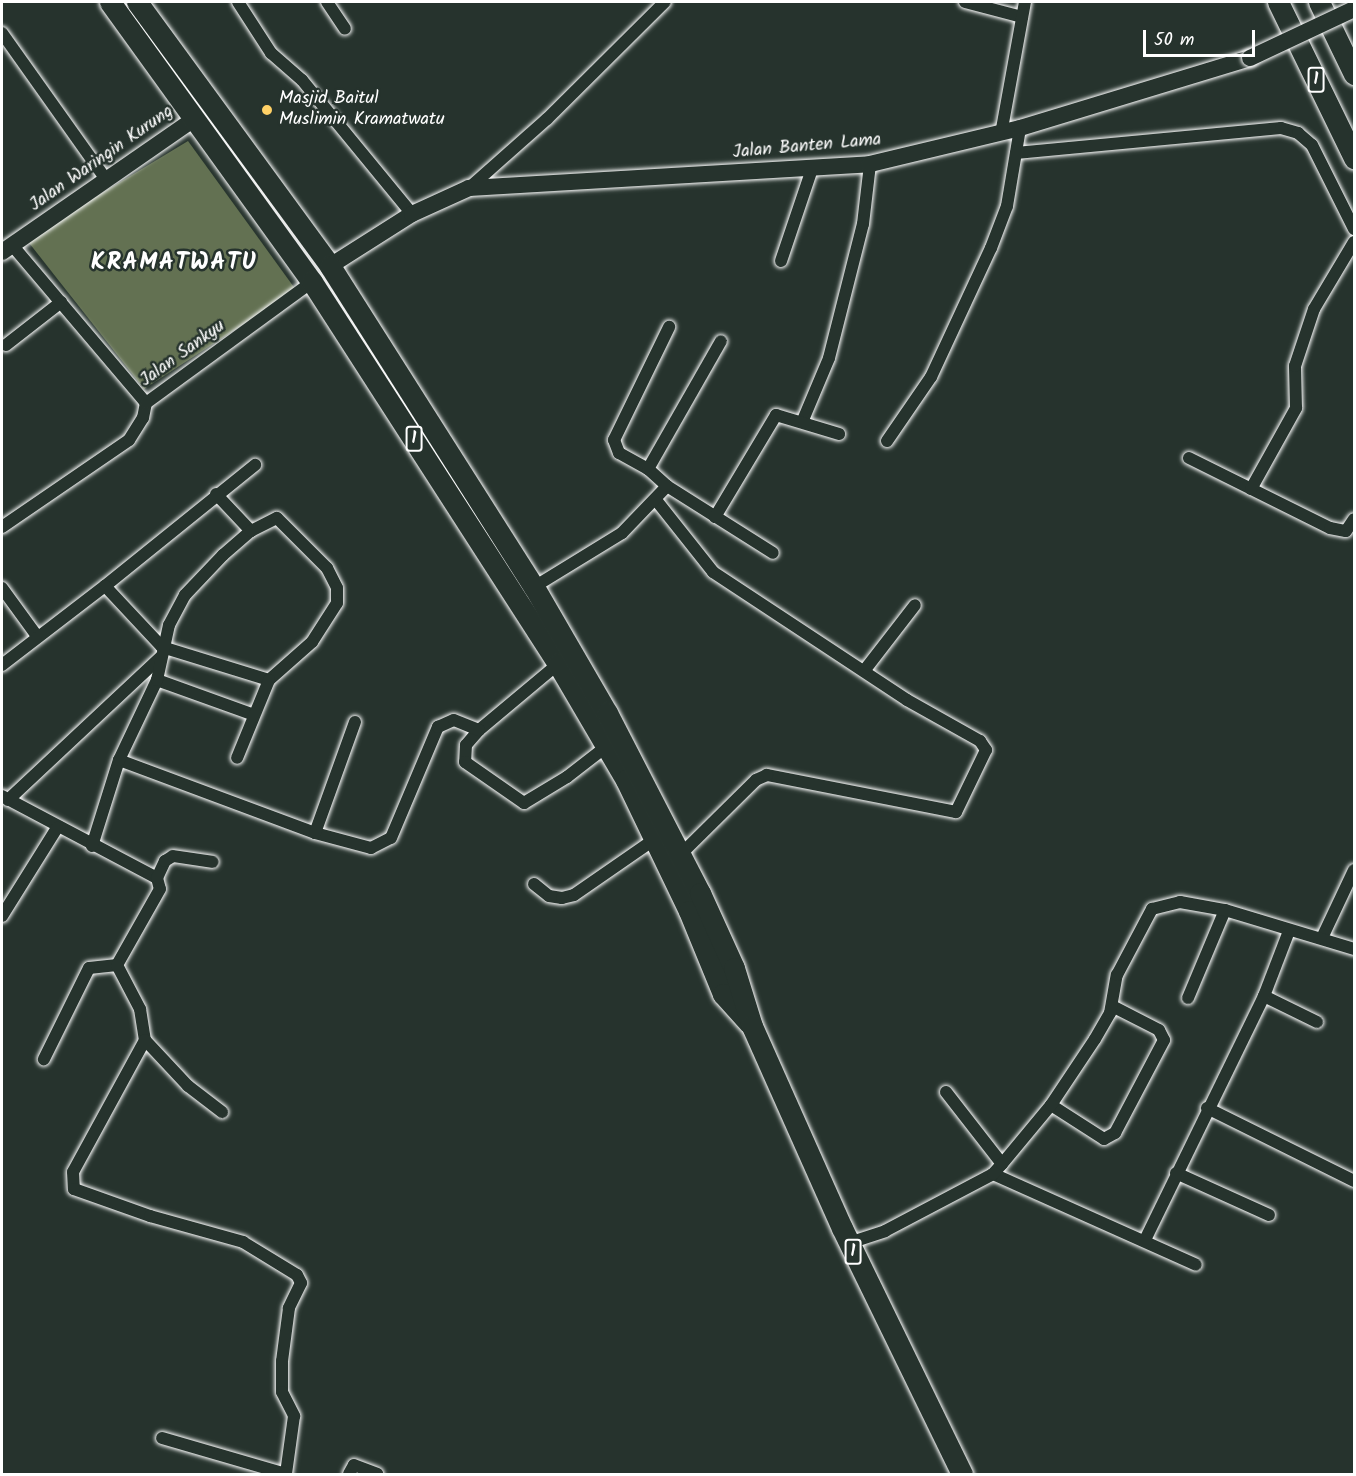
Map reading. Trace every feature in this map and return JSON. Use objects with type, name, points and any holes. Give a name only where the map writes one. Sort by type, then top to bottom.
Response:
[{"type":"highway","name":"1","points":[[110,2],[312,282],[558,664],[607,746],[656,839],[723,994],[752,1026]]},
{"type":"highway","name":"1","points":[[137,2],[330,266],[534,587],[607,713],[681,854],[734,968],[752,1026],[849,1243],[962,1474]]},
{"type":"highway","name":"1","points":[[1278,2],[1354,158]]},
{"type":"highway","name":"1","points":[[1319,2],[1354,74]]},
{"type":"main road","name":"Jalan Banten Lama","points":[[330,266],[412,214],[469,188],[870,164],[1001,134],[1250,58],[1354,9]]},
{"type":"main road","name":"Jalan Waringin Kurung","points":[[7,248],[194,119]]},
{"type":"street","points":[[238,2],[271,53],[302,80],[412,214]]},
{"type":"street","points":[[327,2],[345,29]]},
{"type":"street","points":[[469,188],[547,119],[665,2]]},
{"type":"street","points":[[965,2],[1022,17]]},
{"type":"street","points":[[1001,134],[1025,2]]},
{"type":"street","points":[[2,33],[107,181]]},
{"type":"street","points":[[887,441],[931,377],[991,248],[1007,206],[1020,128]]},
{"type":"street","points":[[1016,153],[1281,128],[1298,133],[1312,145],[1354,229]]},
{"type":"street","points":[[803,420],[829,358],[863,224],[870,164]]},
{"type":"street","points":[[781,261],[812,169]]},
{"type":"street","points":[[1251,489],[1296,408],[1294,366],[1314,309],[1354,242]]},
{"type":"street","points":[[7,248],[61,302],[146,403]]},
{"type":"street","name":"Jalan Sankyu","points":[[2,527],[129,440],[143,418],[146,403],[312,282]]},
{"type":"street","points":[[6,345],[61,302]]},
{"type":"street","points":[[669,327],[614,440],[619,453],[648,469],[667,486],[773,553]]},
{"type":"street","points":[[648,469],[721,341]]},
{"type":"street","points":[[715,517],[772,418],[782,414],[839,434]]},
{"type":"street","points":[[1189,458],[1339,531],[1346,531],[1354,519]]},
{"type":"street","points":[[2,665],[105,586],[216,494],[255,465]]},
{"type":"street","points":[[534,587],[622,532],[656,500],[667,486]]},
{"type":"street","points":[[216,494],[251,531]]},
{"type":"street","points":[[656,500],[713,572],[864,671],[984,743],[986,750],[956,812],[767,775],[756,780],[681,854]]},
{"type":"street","points":[[92,846],[119,760],[157,680],[169,625],[194,583],[251,531],[273,518],[285,523],[327,568],[337,588],[337,603],[312,642],[269,680],[237,758]]},
{"type":"street","points":[[105,586],[162,652],[269,680]]},
{"type":"street","points":[[2,588],[37,636]]},
{"type":"street","points":[[864,671],[915,605]]},
{"type":"street","points":[[158,878],[57,828],[5,798],[162,652]]},
{"type":"street","points":[[558,664],[479,730],[466,745],[465,762],[524,803],[567,777],[607,746]]},
{"type":"street","points":[[157,680],[254,715]]},
{"type":"street","points":[[119,760],[315,833],[371,848],[381,846],[391,838],[402,817],[438,727],[454,720],[479,730]]},
{"type":"street","points":[[315,833],[356,722]]},
{"type":"street","points":[[2,916],[57,828]]},
{"type":"street","points":[[534,884],[549,896],[562,898],[574,895],[656,839]]},
{"type":"street","points":[[44,1059],[89,968],[117,964],[153,907],[160,890],[158,878],[165,861],[173,856],[213,862]]},
{"type":"street","points":[[1322,938],[1354,868]]},
{"type":"street","points":[[849,1243],[885,1231],[993,1173],[1002,1164],[1051,1105],[1095,1039],[1112,1006],[1117,975],[1152,909],[1180,902],[1225,910],[1354,949]]},
{"type":"street","points":[[1188,998],[1225,910]]},
{"type":"street","points":[[1145,1240],[1207,1108],[1264,996],[1289,931]]},
{"type":"street","points":[[117,964],[140,1009],[145,1040],[188,1086],[222,1112]]},
{"type":"street","points":[[1264,996],[1317,1022]]},
{"type":"street","points":[[1051,1105],[1104,1139],[1115,1133],[1164,1040],[1159,1030],[1112,1006]]},
{"type":"street","points":[[145,1040],[70,1182],[81,1194],[243,1242],[297,1275],[300,1290],[289,1308],[282,1361],[282,1392],[294,1416],[286,1474],[162,1438]]},
{"type":"street","points":[[946,1092],[1002,1164]]},
{"type":"street","points":[[1207,1108],[1353,1178]]},
{"type":"street","points":[[993,1173],[1196,1265]]},
{"type":"street","points":[[1176,1173],[1269,1215]]},
{"type":"street","points":[[349,1474],[354,1465],[377,1474]]},
{"type":"green space","points":[[188,141],[296,290],[144,389],[26,239]]},
{"type":"place","name":"Masjid Baitul Muslimin Kramatwatu","points":[[267,110]]},
{"type":"district","name":"KRAMATWATU","points":[[174,263]]}]
